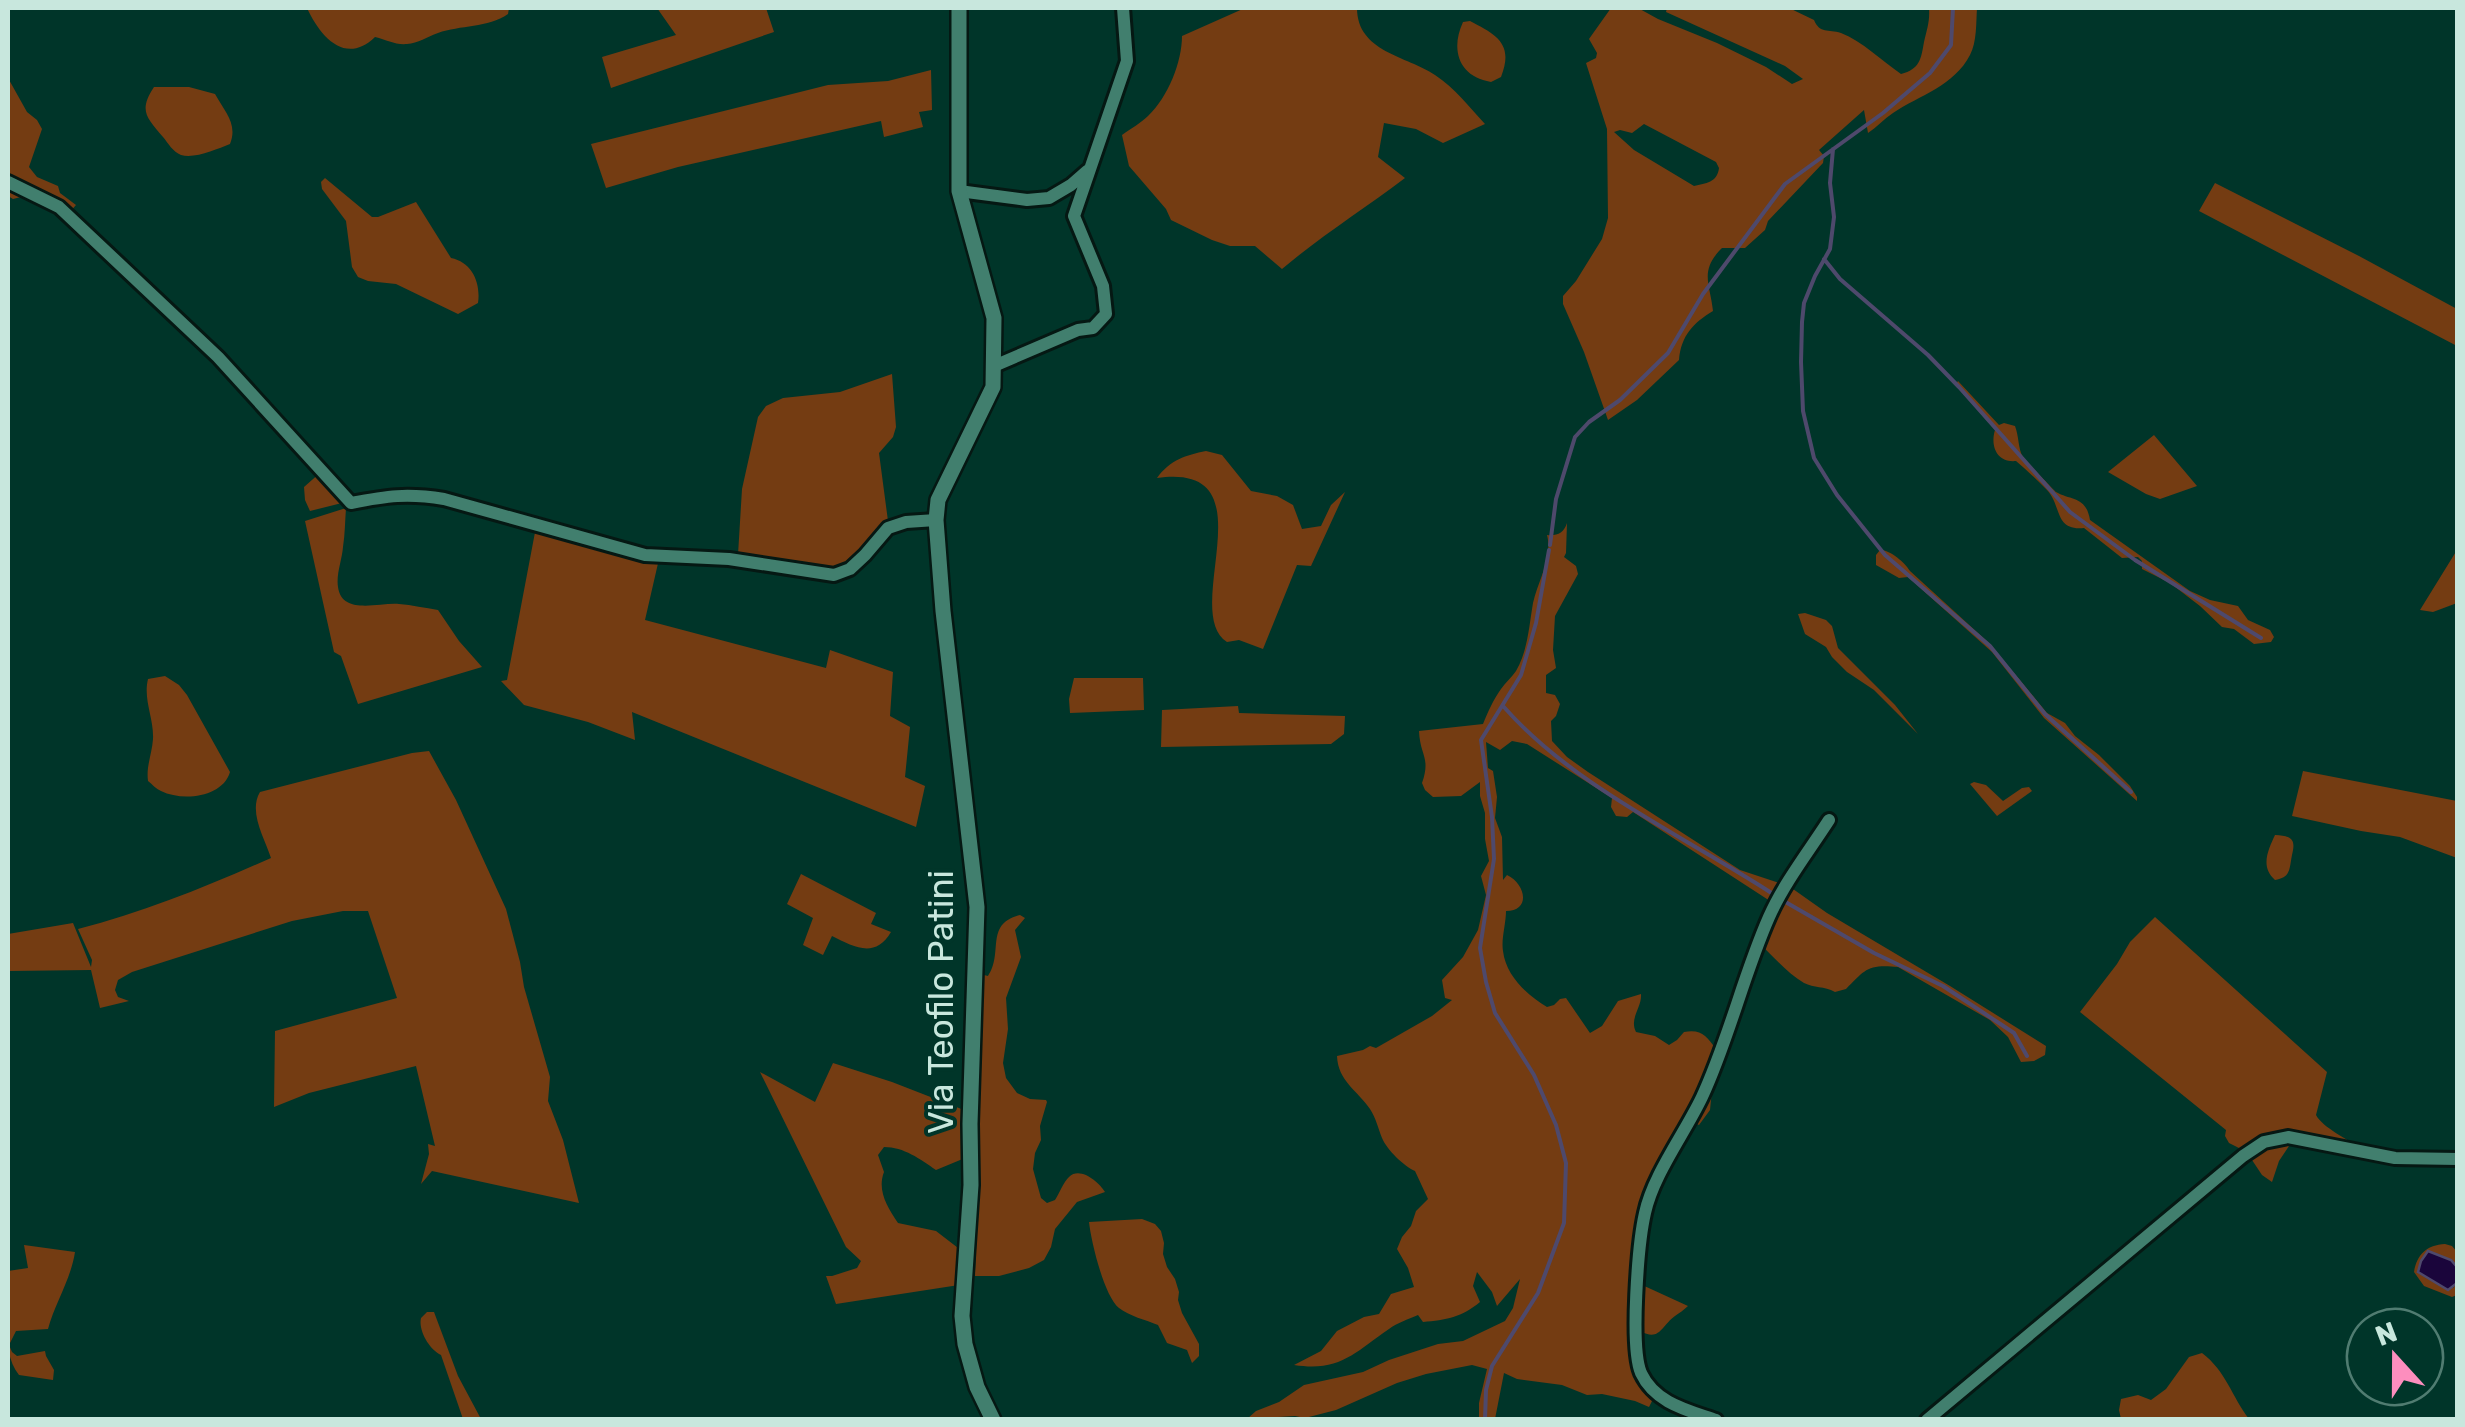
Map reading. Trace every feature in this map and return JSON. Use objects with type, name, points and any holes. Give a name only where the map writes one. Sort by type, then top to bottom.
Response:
[{"type":"street","points":[[959,8],[959,191],[994,318],[994,366],[1078,330],[1093,328],[1106,314],[1104,286],[1074,216],[1128,61],[1124,8]]},
{"type":"street","points":[[959,191],[1027,200],[1050,198],[1089,169]]},
{"type":"street","points":[[8,182],[70,217],[218,357],[351,504],[395,494],[432,497],[645,555],[729,559],[834,576],[850,570],[888,528],[936,520]]},
{"type":"street","name":"Via Teofilo Patini","points":[[993,1420],[977,1388],[962,1316],[971,1185],[977,907],[936,520],[938,500],[993,386],[994,366]]},
{"type":"street","points":[[1716,1420],[1657,1396],[1636,1359],[1637,1280],[1644,1215],[1650,1195],[1703,1095],[1771,913],[1829,820]]},
{"type":"street","points":[[1927,1420],[2264,1142],[2288,1137],[2395,1158],[2458,1159]]},
{"type":"shaded area","points":[[307,8],[509,8],[508,14],[492,22],[447,30],[407,44],[375,37],[354,49],[344,48],[326,37]]},
{"type":"shaded area","points":[[657,8],[766,8],[774,32],[611,88],[602,57],[676,35]]},
{"type":"shaded area","points":[[1245,8],[1357,8],[1359,23],[1374,44],[1442,80],[1485,124],[1443,143],[1416,129],[1384,123],[1378,157],[1405,178],[1282,269],[1255,246],[1230,246],[1212,240],[1171,220],[1129,166],[1122,135],[1145,119],[1162,99],[1177,68],[1182,36]]},
{"type":"shaded area","points":[[1611,8],[1638,8],[1766,67],[1792,84],[1803,79],[1785,66],[1666,12],[1667,8],[1789,8],[1814,20],[1822,29],[1857,41],[1901,74],[1916,66],[1920,58],[1929,8],[1977,8],[1972,50],[1955,75],[1868,133],[1864,110],[1819,150],[1824,156],[1823,163],[1768,221],[1765,230],[1745,248],[1722,248],[1708,271],[1713,311],[1689,331],[1679,360],[1637,400],[1608,420],[1563,304],[1563,296],[1602,239],[1608,218],[1607,129],[1586,63],[1596,58],[1597,53],[1589,39]],"holes":[[[1644,124],[1716,162],[1716,177],[1694,186],[1634,150],[1614,132],[1632,133]]]},
{"type":"shaded area","points":[[1470,21],[1495,36],[1504,48],[1501,77],[1491,82],[1471,74],[1460,61],[1459,32],[1463,22]]},
{"type":"shaded area","points":[[931,70],[932,110],[919,112],[923,127],[884,137],[881,121],[678,167],[606,188],[591,144],[828,85],[888,81]]},
{"type":"shaded area","points":[[8,78],[27,112],[42,129],[29,167],[37,177],[58,186],[60,193],[76,205],[69,213],[33,194],[13,199],[8,196]]},
{"type":"shaded area","points":[[154,87],[189,87],[215,94],[231,124],[230,144],[193,156],[176,152],[146,114],[146,102]]},
{"type":"shaded area","points":[[325,178],[372,217],[416,202],[451,258],[465,264],[474,274],[478,303],[458,314],[396,284],[358,277],[352,267],[346,221],[322,189]]},
{"type":"shaded area","points":[[2215,183],[2457,309],[2457,346],[2199,211]]},
{"type":"shaded area","points":[[892,374],[896,427],[879,453],[888,521],[873,543],[837,572],[738,555],[742,489],[758,417],[766,406],[783,398],[840,392]]},
{"type":"shaded area","points":[[1958,381],[1999,425],[2015,426],[2023,457],[2056,492],[2082,503],[2090,520],[2190,591],[2238,606],[2248,620],[2270,630],[2274,637],[2271,642],[2254,644],[2234,629],[2222,627],[2170,583],[2142,569],[2138,557],[2122,558],[2084,528],[2063,522],[2047,490],[2016,461],[2004,459],[1996,452],[1995,430],[1960,390]]},
{"type":"shaded area","points":[[2154,435],[2197,486],[2160,499],[2108,472]]},
{"type":"shaded area","points":[[1206,451],[1222,455],[1251,491],[1277,496],[1293,505],[1302,529],[1321,526],[1331,505],[1345,492],[1311,566],[1297,565],[1263,649],[1239,640],[1227,642],[1215,625],[1212,601],[1217,515],[1210,493],[1191,479],[1157,478],[1179,459]]},
{"type":"shaded area","points":[[321,472],[346,502],[310,511],[304,487]]},
{"type":"shaded area","points":[[346,508],[338,577],[341,596],[354,605],[399,604],[438,610],[482,667],[358,704],[341,656],[334,652],[305,521]]},
{"type":"shaded area","points":[[1567,523],[1564,557],[1576,566],[1578,574],[1555,616],[1556,668],[1546,675],[1546,693],[1555,695],[1560,704],[1551,721],[1552,741],[1588,772],[1740,870],[1782,884],[1770,901],[1633,812],[1627,817],[1616,816],[1612,798],[1527,744],[1512,741],[1500,750],[1486,742],[1488,768],[1493,771],[1497,797],[1495,818],[1502,837],[1503,880],[1507,875],[1513,879],[1523,896],[1519,907],[1506,911],[1503,951],[1513,977],[1547,1007],[1566,998],[1590,1033],[1602,1026],[1618,1001],[1641,994],[1634,1022],[1636,1032],[1655,1036],[1669,1045],[1684,1032],[1695,1032],[1706,1037],[1716,1049],[1702,1083],[1712,1090],[1710,1110],[1699,1125],[1686,1119],[1646,1195],[1629,1339],[1633,1364],[1654,1397],[1649,1407],[1504,1373],[1495,1419],[1479,1419],[1487,1369],[1472,1365],[1397,1383],[1336,1410],[1305,1418],[1247,1419],[1304,1385],[1363,1372],[1438,1344],[1463,1341],[1505,1321],[1513,1308],[1520,1279],[1497,1306],[1477,1272],[1473,1286],[1480,1302],[1467,1311],[1423,1322],[1418,1315],[1392,1327],[1346,1359],[1323,1366],[1294,1365],[1321,1351],[1337,1331],[1379,1314],[1391,1294],[1414,1287],[1397,1249],[1416,1211],[1428,1199],[1415,1171],[1384,1143],[1370,1109],[1341,1072],[1337,1056],[1370,1046],[1376,1048],[1452,1000],[1445,998],[1442,980],[1463,957],[1478,930],[1486,895],[1481,876],[1489,861],[1485,813],[1480,782],[1461,796],[1433,797],[1425,790],[1419,731],[1483,724],[1523,655],[1533,603],[1547,561],[1547,535],[1560,533]]},
{"type":"shaded area","points":[[536,527],[659,559],[645,620],[826,668],[830,650],[893,672],[890,716],[910,727],[905,777],[925,786],[916,827],[632,712],[635,740],[588,722],[524,705],[501,681],[507,680]]},
{"type":"shaded area","points":[[1880,550],[1901,561],[1990,644],[2047,713],[2065,723],[2099,755],[2130,786],[2137,801],[2044,718],[1992,652],[1908,577],[1899,578],[1876,565]]},
{"type":"shaded area","points":[[2457,550],[2457,603],[2433,612],[2420,610]]},
{"type":"shaded area","points":[[1805,613],[1832,626],[1838,648],[1918,734],[1874,690],[1847,672],[1826,647],[1805,634],[1798,614]]},
{"type":"shaded area","points":[[165,676],[187,695],[230,772],[211,792],[180,796],[161,791],[148,781],[153,739],[148,679]]},
{"type":"shaded area","points":[[1074,678],[1143,678],[1144,710],[1070,713]]},
{"type":"shaded area","points":[[1238,706],[1239,713],[1345,716],[1344,734],[1331,744],[1161,747],[1162,710]]},
{"type":"shaded area","points":[[429,751],[506,909],[550,1077],[548,1101],[563,1140],[579,1203],[432,1171],[421,1184],[428,1144],[435,1146],[416,1066],[309,1093],[274,1107],[275,1031],[397,998],[368,911],[343,911],[292,921],[132,972],[118,980],[115,990],[118,997],[129,1001],[100,1008],[91,970],[8,971],[8,934],[73,923],[91,967],[92,960],[78,929],[176,898],[271,858],[257,817],[260,792]]},
{"type":"shaded area","points":[[2303,771],[2457,801],[2457,858],[2400,837],[2292,816]]},
{"type":"shaded area","points":[[1970,784],[1986,785],[2003,801],[2022,788],[2032,791],[1997,816]]},
{"type":"shaded area","points":[[2275,835],[2289,838],[2293,845],[2288,872],[2275,880],[2267,864]]},
{"type":"shaded area","points":[[801,874],[876,913],[871,924],[891,932],[871,948],[856,947],[832,936],[823,955],[803,945],[813,918],[787,904]]},
{"type":"shaded area","points":[[1793,889],[2046,1046],[2045,1055],[2021,1062],[2008,1037],[1990,1020],[1898,967],[1867,970],[1846,989],[1835,992],[1798,979],[1760,944],[1780,904]]},
{"type":"shaded area","points":[[1020,915],[1025,918],[1015,930],[1021,957],[1006,998],[1008,1029],[1003,1063],[1006,1078],[1017,1093],[1047,1102],[1033,1169],[1041,1198],[1047,1203],[1055,1200],[1067,1179],[1078,1173],[1094,1180],[1105,1192],[1077,1202],[1055,1229],[1044,1260],[999,1276],[975,1276],[980,974],[988,976],[1002,925]]},
{"type":"shaded area","points":[[2155,917],[2327,1072],[2316,1115],[2361,1149],[2288,1131],[2270,1134],[2241,1149],[2229,1143],[2226,1130],[2080,1012],[2130,942]]},
{"type":"shaded area","points":[[833,1063],[964,1110],[965,1158],[936,1170],[898,1149],[884,1147],[878,1155],[884,1172],[884,1198],[898,1223],[936,1231],[962,1251],[959,1285],[836,1304],[826,1276],[857,1268],[861,1261],[846,1247],[760,1072],[815,1102]]},
{"type":"shaded area","points":[[2293,1140],[2279,1161],[2272,1182],[2262,1175],[2248,1154],[2270,1142]]},
{"type":"shaded area","points":[[1142,1219],[1161,1231],[1163,1254],[1175,1279],[1182,1313],[1199,1344],[1199,1356],[1192,1363],[1187,1350],[1167,1343],[1158,1325],[1119,1308],[1103,1281],[1089,1222]]},
{"type":"shaded area","points":[[2445,1244],[2457,1252],[2457,1267],[2442,1256],[2453,1288],[2457,1283],[2457,1295],[2452,1297],[2424,1286],[2414,1272],[2424,1252]]},
{"type":"shaded area","points":[[24,1245],[75,1252],[48,1329],[16,1331],[9,1345],[17,1356],[45,1351],[54,1370],[53,1380],[19,1375],[9,1353],[8,1271],[28,1268]]},
{"type":"shaded area","points":[[2428,1251],[2451,1260],[2457,1267],[2457,1283],[2448,1290],[2418,1272]]},
{"type":"shaded area","points":[[1640,1284],[1688,1306],[1656,1334],[1640,1331]]},
{"type":"shaded area","points":[[434,1312],[458,1376],[481,1419],[463,1419],[441,1355],[423,1334],[421,1318]]},
{"type":"shaded area","points":[[2202,1353],[2223,1376],[2249,1419],[2121,1419],[2121,1399],[2138,1395],[2151,1400],[2166,1389],[2189,1357]]},
{"type":"waterway","points":[[1550,545],[1556,499],[1575,437],[1668,353],[1703,294],[1785,184],[1883,113],[1930,73],[1951,45],[1953,8]]},
{"type":"waterway","points":[[1833,149],[1830,183],[1834,217],[1830,249],[1804,303],[1802,322],[1803,411],[1814,458],[1837,495],[1885,555],[1990,646],[2045,714],[2131,792]]},
{"type":"waterway","points":[[1824,259],[1840,279],[1928,355],[2070,512],[2135,560],[2261,638]]},
{"type":"waterway","points":[[1485,1420],[1492,1366],[1538,1293],[1564,1223],[1566,1163],[1556,1125],[1534,1075],[1495,1013],[1480,948],[1494,859],[1481,740],[1521,675],[1536,623],[1549,550]]},
{"type":"waterway","points":[[1503,706],[1531,735],[1596,786],[1773,894]]},
{"type":"waterway","points":[[1782,900],[1874,953],[1943,986],[2014,1033],[2027,1056]]}]
